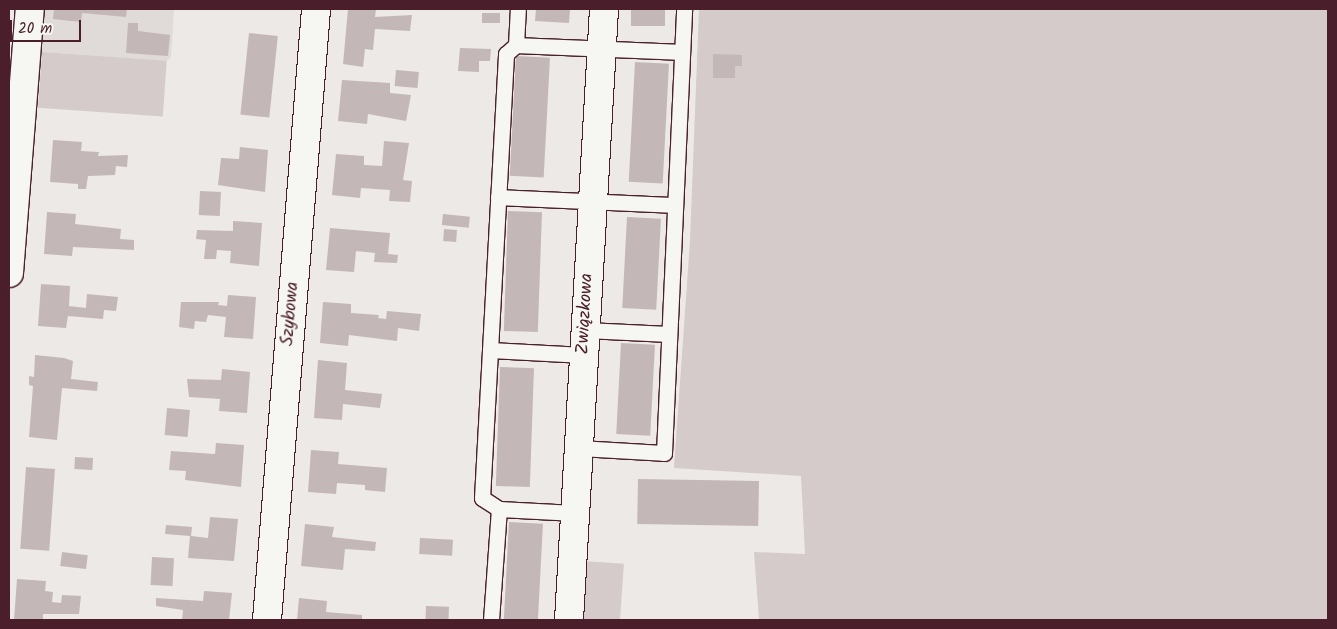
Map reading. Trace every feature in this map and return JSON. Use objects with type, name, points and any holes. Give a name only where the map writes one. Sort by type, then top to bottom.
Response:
[{"type":"street","points":[[9,273],[30,9]]},
{"type":"street","name":"Szybowa","points":[[267,620],[316,9]]},
{"type":"street","name":"Związkowa","points":[[569,620],[604,9]]},
{"type":"lane","points":[[516,45],[518,9]]},
{"type":"lane","points":[[578,448],[664,453],[684,9]]},
{"type":"lane","points":[[574,513],[499,509],[482,498],[506,54],[516,45],[682,52]]},
{"type":"lane","points":[[498,197],[675,206]]},
{"type":"lane","points":[[490,350],[669,334]]},
{"type":"lane","points":[[490,620],[499,509]]},
{"type":"shaded area","points":[[45,9],[174,9],[171,57],[167,61],[42,52]]},
{"type":"shaded area","points":[[699,9],[1328,9],[1328,620],[759,620],[754,552],[805,554],[801,476],[674,468],[690,241]]},
{"type":"shaded area","points":[[42,52],[167,61],[163,117],[38,108]]},
{"type":"shaded area","points":[[583,561],[624,564],[620,620],[579,620]]},
{"type":"building","points":[[54,9],[127,9],[126,17],[82,13],[81,22],[53,19]]},
{"type":"building","points":[[348,9],[376,9],[375,17],[412,15],[410,31],[375,29],[373,50],[365,49],[363,67],[343,64]]},
{"type":"building","points":[[536,9],[570,9],[569,23],[535,21]]},
{"type":"building","points":[[631,9],[665,9],[665,26],[631,26]]},
{"type":"building","points":[[482,13],[500,13],[500,23],[482,23]]},
{"type":"building","points":[[128,23],[138,23],[138,31],[170,35],[168,56],[126,53]]},
{"type":"building","points":[[249,33],[278,36],[269,118],[240,115]]},
{"type":"building","points":[[460,48],[491,49],[490,61],[479,61],[479,72],[458,71]]},
{"type":"building","points":[[713,54],[742,55],[742,66],[735,66],[735,78],[713,78]]},
{"type":"building","points":[[516,56],[550,58],[544,178],[510,176]]},
{"type":"building","points":[[635,62],[669,64],[663,184],[629,182]]},
{"type":"building","points":[[396,70],[419,72],[418,88],[395,86]]},
{"type":"building","points":[[342,80],[390,83],[390,93],[411,95],[406,121],[368,114],[367,124],[338,121]]},
{"type":"building","points":[[53,140],[82,142],[81,151],[99,152],[98,156],[128,155],[127,167],[116,166],[115,175],[88,176],[86,189],[78,189],[78,184],[50,182]]},
{"type":"building","points":[[384,141],[409,143],[403,180],[412,181],[410,202],[389,201],[390,190],[361,188],[360,198],[332,195],[336,154],[364,156],[364,165],[382,166]]},
{"type":"building","points":[[240,147],[268,150],[265,192],[218,185],[221,158],[239,159]]},
{"type":"building","points":[[200,191],[221,192],[220,216],[199,215]]},
{"type":"building","points":[[508,211],[542,212],[538,332],[504,331]]},
{"type":"building","points":[[47,212],[76,214],[75,224],[121,229],[120,239],[134,240],[134,250],[73,247],[72,256],[44,254]]},
{"type":"building","points":[[443,214],[470,217],[469,228],[442,225]]},
{"type":"building","points":[[627,217],[661,219],[656,310],[622,308]]},
{"type":"building","points":[[233,221],[262,223],[259,266],[230,263],[231,251],[217,250],[216,259],[204,259],[206,240],[196,239],[197,230],[233,231]]},
{"type":"building","points":[[330,228],[390,233],[388,254],[398,255],[397,263],[374,262],[375,253],[356,251],[354,272],[326,270]]},
{"type":"building","points":[[444,229],[457,230],[456,242],[443,241]]},
{"type":"building","points":[[41,284],[70,286],[69,306],[86,308],[87,294],[118,297],[116,311],[104,310],[103,319],[68,316],[66,328],[38,326]]},
{"type":"building","points":[[228,295],[256,297],[253,339],[224,337],[226,317],[208,315],[206,322],[195,321],[194,329],[179,327],[181,302],[219,302],[218,305],[227,306]]},
{"type":"building","points":[[323,302],[351,304],[351,313],[379,315],[378,318],[386,319],[387,311],[421,314],[419,331],[398,328],[397,341],[349,335],[348,346],[320,343]]},
{"type":"building","points":[[621,343],[655,345],[650,436],[616,434]]},
{"type":"building","points":[[35,355],[64,358],[73,361],[71,379],[98,382],[97,391],[62,388],[57,440],[29,437],[33,386],[29,385],[29,376],[34,377]]},
{"type":"building","points":[[318,360],[347,363],[345,390],[382,394],[380,408],[343,404],[342,420],[314,418]]},
{"type":"building","points":[[500,367],[534,368],[530,487],[496,486]]},
{"type":"building","points":[[222,369],[250,372],[247,413],[219,411],[220,399],[189,397],[187,379],[221,380]]},
{"type":"building","points":[[167,408],[190,410],[188,437],[165,435]]},
{"type":"building","points":[[216,443],[244,445],[241,487],[185,480],[186,471],[169,470],[171,451],[215,454]]},
{"type":"building","points":[[311,450],[339,452],[338,464],[387,468],[385,492],[365,490],[365,485],[337,483],[336,494],[308,492]]},
{"type":"building","points":[[75,457],[93,458],[92,470],[74,469]]},
{"type":"building","points":[[26,467],[55,469],[49,551],[20,549]]},
{"type":"building","points":[[638,479],[759,481],[758,526],[637,524]]},
{"type":"building","points":[[210,517],[238,519],[234,561],[188,558],[190,536],[165,534],[166,525],[192,527],[191,536],[208,538]]},
{"type":"building","points":[[509,522],[543,524],[538,620],[504,620]]},
{"type":"building","points":[[305,524],[334,527],[332,537],[376,542],[375,551],[345,549],[343,570],[301,566]]},
{"type":"building","points":[[420,538],[453,540],[452,556],[419,554]]},
{"type":"building","points":[[62,552],[88,555],[86,569],[60,566]]},
{"type":"building","points":[[152,557],[174,558],[173,586],[151,585]]},
{"type":"building","points":[[17,579],[46,581],[45,591],[53,592],[52,602],[61,603],[62,595],[81,596],[79,614],[43,614],[43,620],[14,620]]},
{"type":"building","points":[[204,591],[232,593],[229,620],[182,620],[183,610],[156,606],[156,598],[203,601]]},
{"type":"building","points":[[299,598],[327,601],[326,612],[362,615],[362,620],[297,620]]},
{"type":"building","points":[[426,606],[449,607],[449,620],[426,620]]}]
